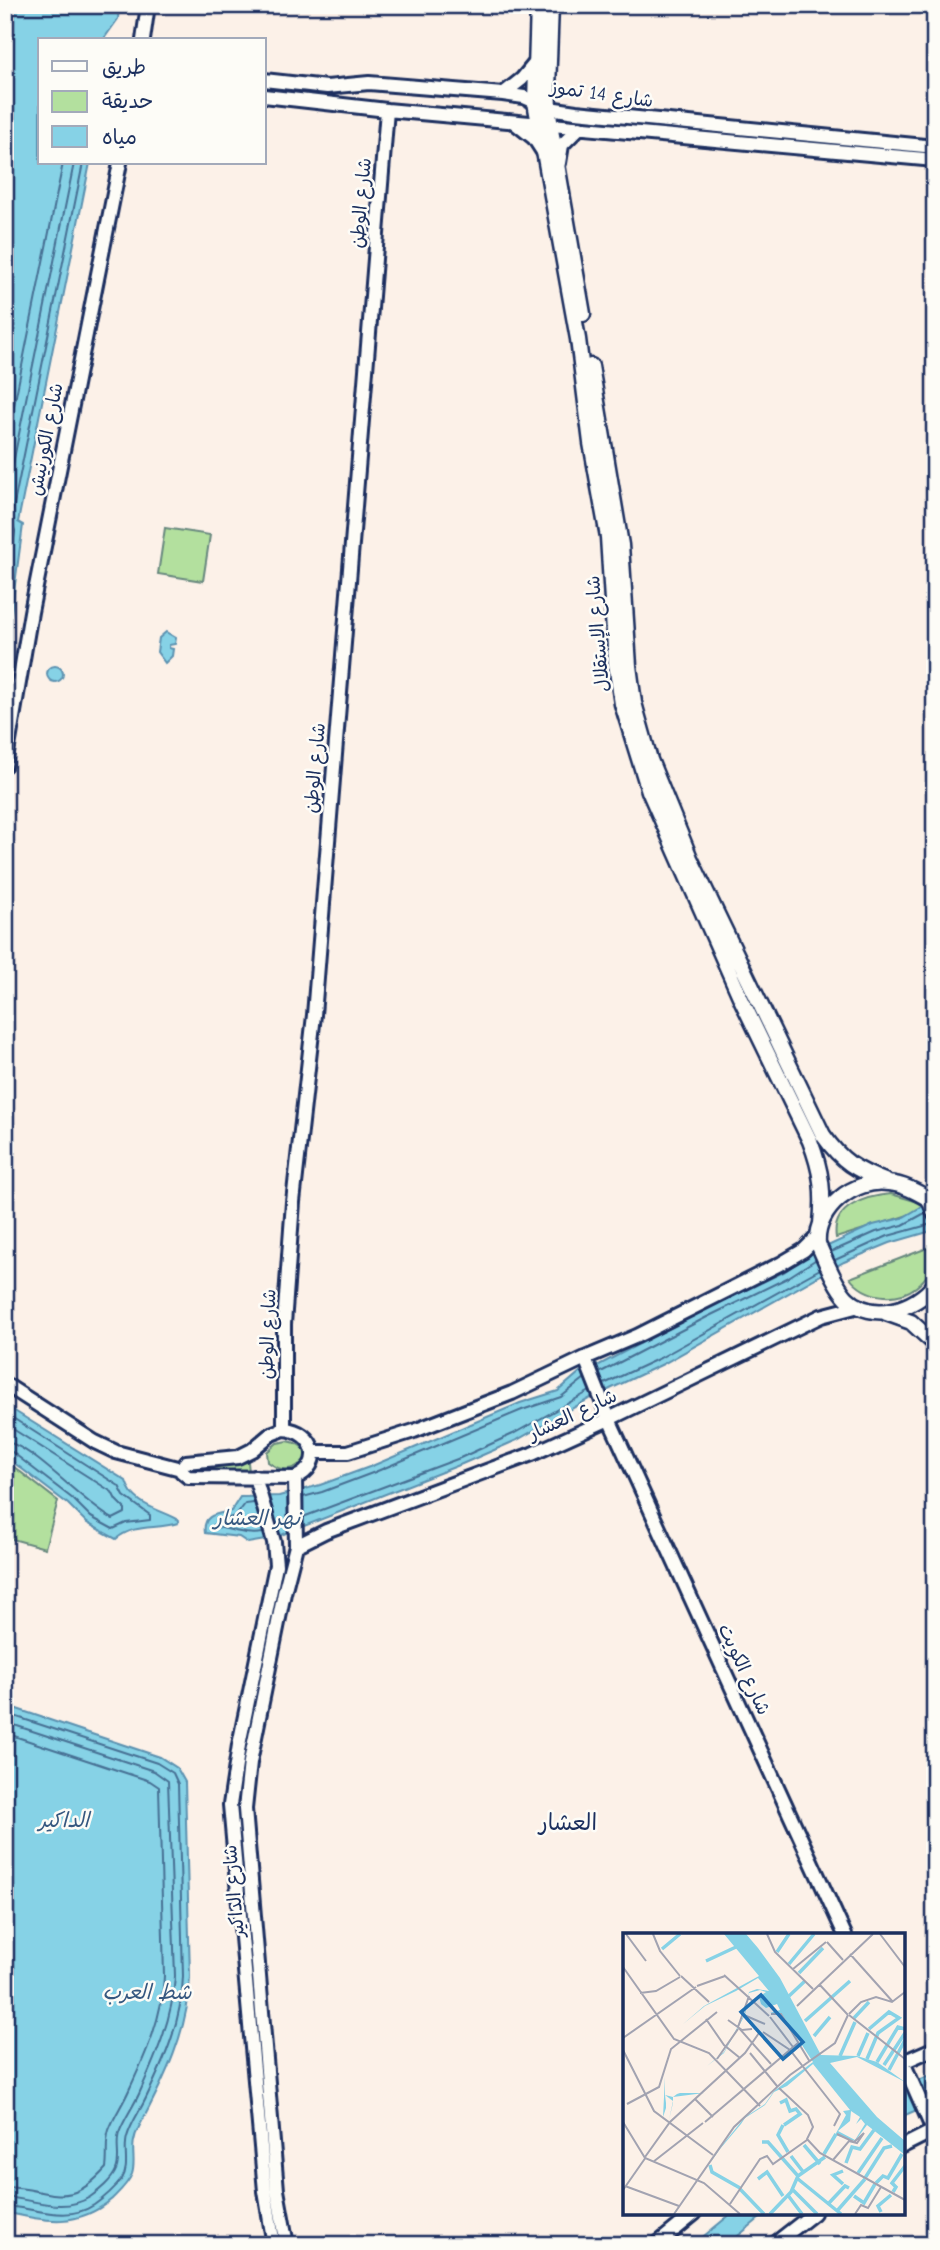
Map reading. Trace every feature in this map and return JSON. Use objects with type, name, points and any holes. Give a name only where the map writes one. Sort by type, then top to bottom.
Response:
[{"type":"main road","points":[[142,38],[148,5]]},
{"type":"main road","name":"شارع الإستقلال","points":[[538,5],[535,102],[559,167],[620,537],[634,703],[650,760],[690,858],[823,1135],[836,1153],[852,1166],[887,1182],[932,1193]]},
{"type":"main road","name":"شارع الإستقلال","points":[[551,5],[549,108],[544,124],[545,156],[578,339],[591,443],[609,545],[616,664],[622,704],[649,791],[742,1001],[818,1163],[823,1186],[819,1235]]},
{"type":"main road","points":[[503,94],[522,79],[536,62]]},
{"type":"main road","name":"شارع 14 تموز","points":[[266,80],[327,87],[369,83],[503,94],[523,97],[549,108],[935,147]]},
{"type":"main road","name":"شارع 14 تموز","points":[[266,96],[387,110],[935,160]]},
{"type":"main road","name":"شارع الوطن","points":[[284,1429],[284,1324],[293,1202],[314,1015],[387,110]]},
{"type":"main road","points":[[512,121],[534,138],[545,156]]},
{"type":"main road","points":[[559,167],[562,145],[580,128]]},
{"type":"main road","name":"شارع الكورنيش","points":[[5,765],[33,599],[120,164]]},
{"type":"main road","points":[[313,1452],[348,1452],[414,1431],[559,1372],[587,1364],[804,1250],[819,1235],[832,1206],[847,1192],[866,1184],[887,1182]]},
{"type":"main road","points":[[932,1193],[935,1214]]},
{"type":"main road","points":[[819,1235],[845,1296],[859,1306],[911,1322],[935,1344]]},
{"type":"main road","points":[[881,1311],[901,1309],[919,1300],[935,1284]]},
{"type":"main road","points":[[935,1299],[935,1308]]},
{"type":"main road","name":"شارع العشار","points":[[297,1542],[532,1454],[821,1316],[859,1306]]},
{"type":"main road","name":"شارع الكويت","points":[[587,1364],[609,1419],[844,1933]]},
{"type":"main road","points":[[5,1384],[95,1442],[116,1451],[181,1469],[188,1477],[255,1477],[295,1483],[309,1469],[313,1452],[310,1442],[303,1434],[284,1429],[271,1434],[246,1454],[186,1462],[181,1469]]},
{"type":"main road","name":"شارع الداكير","points":[[255,1477],[274,1542],[276,1564],[230,1805],[265,2190],[274,2245]]},
{"type":"main road","name":"شارع الداكير","points":[[287,2245],[277,2190],[245,1809],[247,1783],[284,1593],[297,1542],[295,1483]]},
{"type":"main road","points":[[235,1870],[250,1870]]},
{"type":"main road","points":[[905,2064],[935,2048]]},
{"type":"main road","points":[[905,2067],[933,2127],[905,2145]]},
{"type":"main road","points":[[656,2245],[693,2215]]},
{"type":"main road","points":[[773,2245],[811,2215]]},
{"type":"green space","points":[[165,528],[210,535],[203,581],[158,574]]},
{"type":"green space","points":[[891,1194],[925,1204],[927,1209],[836,1238],[839,1218],[845,1211],[862,1200]]},
{"type":"green space","points":[[935,1245],[935,1265],[922,1282],[908,1292],[890,1296],[872,1294],[856,1285],[850,1278]]},
{"type":"green space","points":[[288,1441],[301,1446],[305,1451],[305,1459],[287,1469],[278,1468],[268,1462],[267,1452],[277,1443]]},
{"type":"green space","points":[[5,1460],[58,1501],[45,1548],[5,1537]]},
{"type":"green space","points":[[248,1462],[249,1472],[194,1472],[194,1468]]},
{"type":"water","points":[[5,5],[119,5],[118,19],[104,38],[38,38],[38,164],[90,164],[18,522],[23,525],[6,651]]},
{"type":"water","points":[[166,632],[176,638],[175,644],[169,645],[169,648],[173,649],[172,656],[165,663],[157,652],[159,638]]},
{"type":"water","points":[[55,666],[61,668],[61,680],[55,682],[49,680],[47,674],[49,668]]},
{"type":"water","name":"نهر العشار","points":[[935,1204],[935,1230],[890,1243],[844,1262],[663,1364],[589,1399],[517,1440],[271,1539],[248,1543],[239,1537],[205,1533],[208,1518],[231,1511],[240,1497],[279,1496],[320,1485],[372,1466],[520,1403],[558,1391],[580,1372],[784,1272],[806,1256],[873,1225],[902,1218],[921,1207]]},
{"type":"water","name":"نهر العشار","points":[[5,1405],[126,1481],[141,1501],[179,1520],[178,1523],[130,1531],[116,1539],[87,1523],[68,1504],[5,1456]]},
{"type":"water","points":[[5,1705],[160,1757],[177,1768],[185,1782],[190,1976],[189,1996],[180,2035],[166,2073],[136,2134],[132,2174],[128,2181],[112,2199],[87,2215],[61,2220],[5,2212]]},
{"type":"water","points":[[935,2073],[935,2102],[905,2115],[905,2086]]},
{"type":"water","points":[[730,2215],[764,2215],[727,2245],[693,2245]]},
{"type":"district","name":"العشار","points":[[568,1822]]},
{"type":"water label","name":"الداكير","points":[[64,1820]]},
{"type":"water label","name":"شط العرب","points":[[147,1992]]}]
